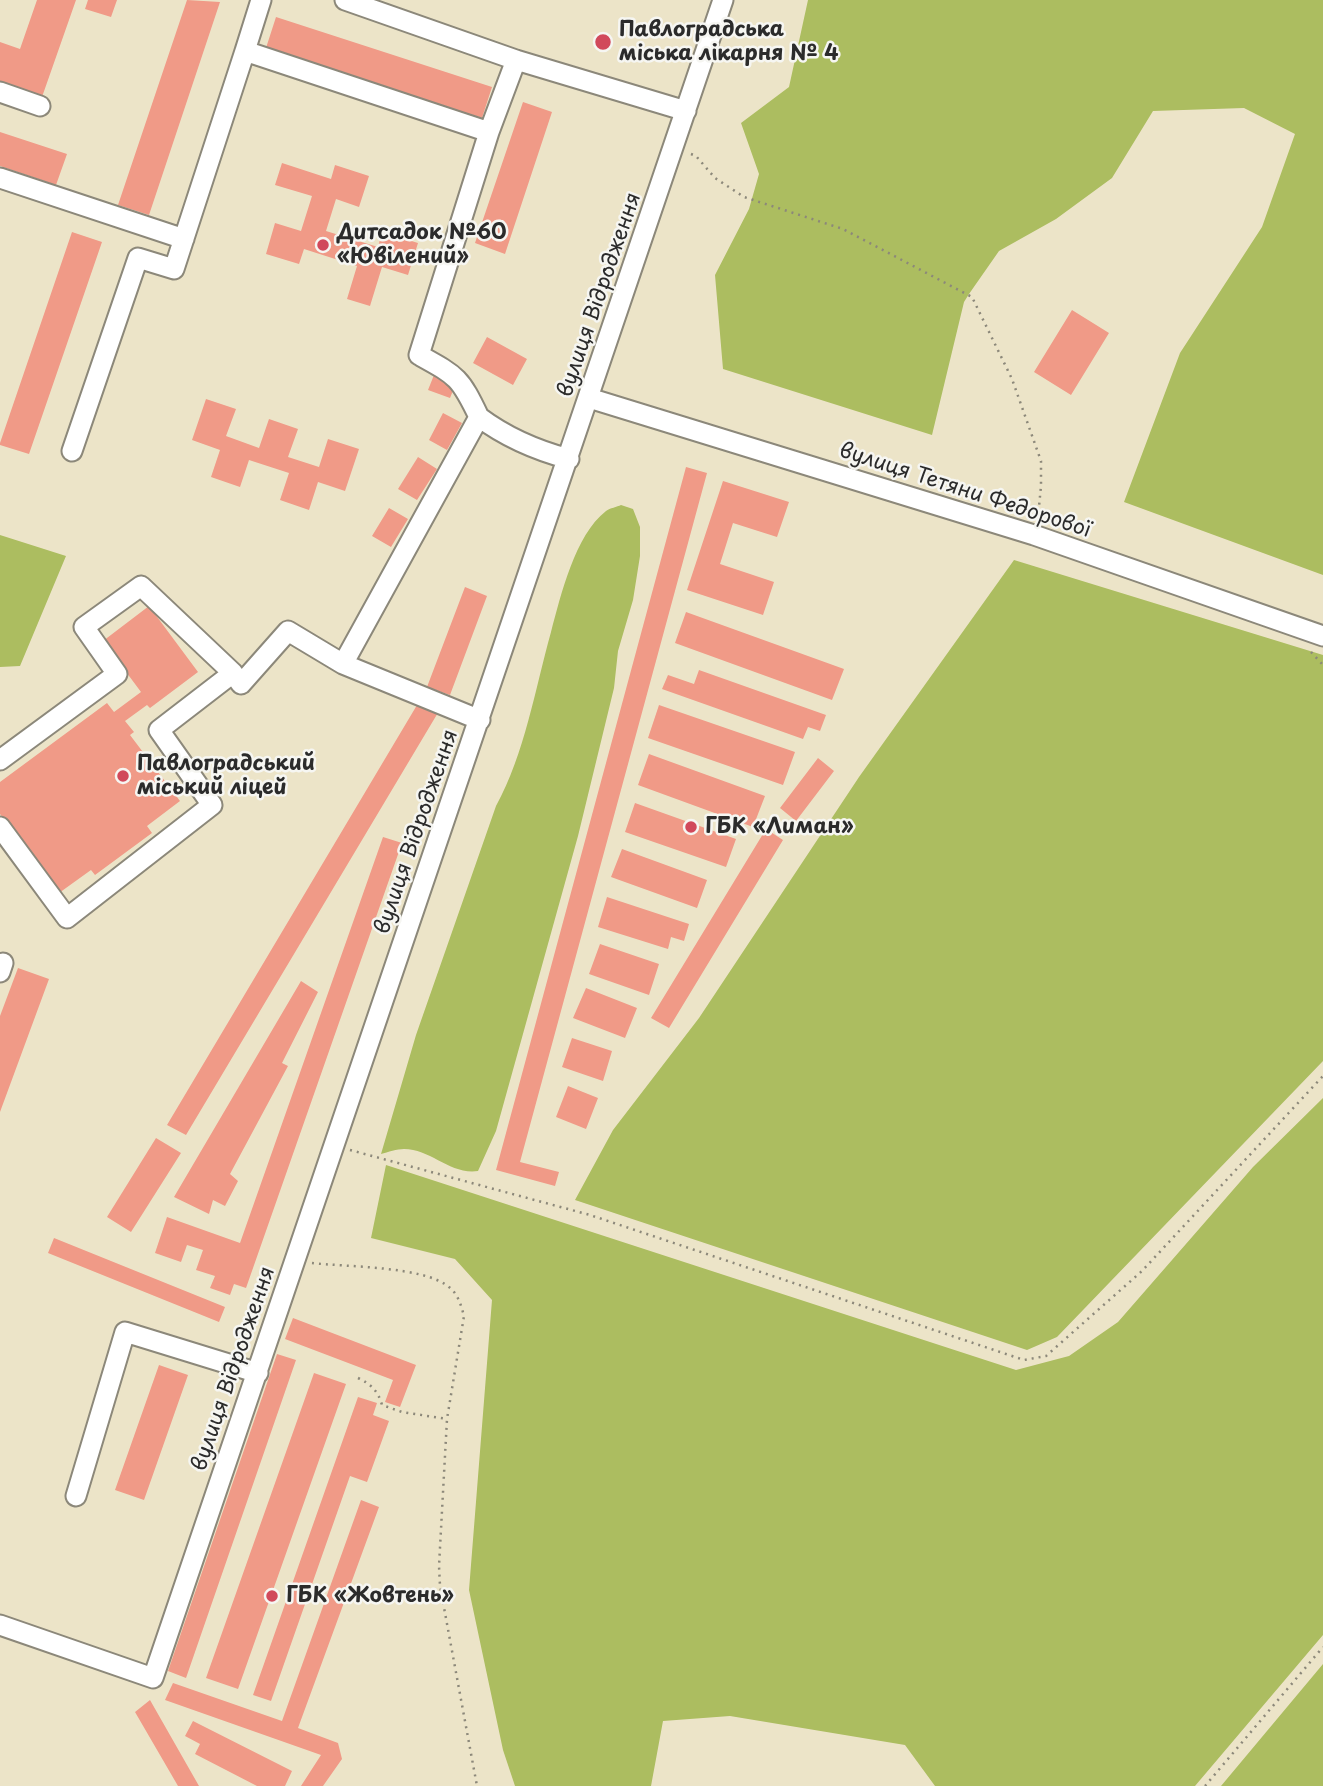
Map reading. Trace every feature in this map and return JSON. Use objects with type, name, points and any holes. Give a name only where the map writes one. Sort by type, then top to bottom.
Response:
[{"type":"street","points":[[72,452],[138,258],[174,269],[261,0]]},
{"type":"street","points":[[345,0],[516,60],[686,111]]},
{"type":"street","name":"вулиця Відродження","points":[[0,1625],[153,1678],[675,148],[723,0]]},
{"type":"street","points":[[245,51],[489,132]]},
{"type":"street","points":[[516,60],[489,132],[418,355],[455,375],[467,390],[479,417],[496,430],[528,447],[569,458]]},
{"type":"street","points":[[0,92],[40,106]]},
{"type":"street","points":[[0,178],[184,239]]},
{"type":"street","name":"вулиця Тетяни Федорової","points":[[589,398],[1034,535],[1323,636]]},
{"type":"street","points":[[343,664],[479,417]]},
{"type":"street","points":[[0,760],[117,674],[85,627],[141,586],[233,673],[241,684],[288,631],[343,664],[480,720]]},
{"type":"street","points":[[0,827],[67,918],[212,805],[159,730],[233,673]]},
{"type":"street","points":[[76,1496],[125,1332],[258,1373]]},
{"type":"path","points":[[675,148],[696,156],[715,178],[744,197],[843,229],[972,297],[1012,379],[1041,461],[1041,486],[1034,535]]},
{"type":"path","points":[[333,1146],[590,1215],[1024,1360],[1046,1356],[1142,1271],[1323,1076]]},
{"type":"path","points":[[294,1262],[412,1273],[437,1279],[452,1289],[460,1302],[464,1316],[447,1419],[440,1586],[477,1786]]},
{"type":"path","points":[[358,1378],[371,1385],[382,1405],[402,1412],[447,1419]]},
{"type":"path","points":[[1205,1786],[1323,1647]]},
{"type":"green space","points":[[808,0],[1323,0],[1323,575],[1124,502],[1180,353],[1262,227],[1295,134],[1244,108],[1153,111],[1112,178],[1056,219],[999,251],[964,302],[932,435],[723,369],[715,275],[749,209],[759,174],[741,123],[789,87]]},
{"type":"green space","points":[[621,505],[633,509],[640,527],[640,556],[633,600],[618,651],[614,688],[578,836],[496,1131],[478,1171],[458,1169],[414,1150],[401,1149],[381,1154],[416,1035],[496,806],[522,743],[559,601],[571,567],[595,522],[606,511]]},
{"type":"green space","points":[[0,535],[66,556],[20,666],[0,667]]},
{"type":"green space","points":[[1014,560],[1323,655],[1323,1061],[1057,1337],[1027,1350],[575,1200],[613,1130],[699,1018],[859,777]]},
{"type":"green space","points":[[1323,1098],[1323,1635],[1195,1786],[935,1786],[905,1745],[730,1716],[663,1721],[651,1786],[515,1786],[503,1750],[469,1590],[492,1300],[455,1259],[371,1238],[386,1165],[1016,1370],[1069,1356],[1118,1322],[1253,1167]]},
{"type":"green space","points":[[1323,1664],[1323,1786],[1221,1786]]},
{"type":"building","points":[[37,0],[76,0],[42,97],[0,82],[0,42],[20,49]]},
{"type":"building","points":[[88,0],[117,0],[111,17],[85,9]]},
{"type":"building","points":[[187,0],[220,2],[149,215],[118,205]]},
{"type":"building","points":[[276,17],[492,87],[482,118],[266,48]]},
{"type":"building","points":[[523,102],[552,112],[505,254],[475,243]]},
{"type":"building","points":[[0,132],[67,154],[56,185],[0,166]]},
{"type":"building","points":[[282,163],[331,179],[335,165],[369,176],[359,207],[336,199],[326,231],[378,247],[382,232],[418,243],[408,275],[382,267],[370,306],[347,299],[357,266],[304,249],[299,264],[266,254],[275,223],[301,231],[312,196],[275,185]]},
{"type":"building","points":[[72,232],[102,242],[29,454],[0,443]]},
{"type":"building","points":[[1072,310],[1109,333],[1071,395],[1034,372]]},
{"type":"building","points":[[487,337],[527,359],[513,385],[473,363]]},
{"type":"building","points":[[434,375],[456,383],[450,398],[428,390]]},
{"type":"building","points":[[206,399],[236,409],[226,436],[259,448],[269,419],[298,429],[288,457],[319,467],[328,439],[359,449],[345,491],[318,482],[309,510],[280,500],[289,473],[249,460],[240,487],[211,477],[220,450],[192,440]]},
{"type":"building","points":[[443,413],[462,423],[447,450],[429,440]]},
{"type":"building","points":[[418,457],[437,469],[417,500],[398,489]]},
{"type":"building","points":[[686,467],[707,473],[520,1162],[559,1172],[555,1186],[496,1170]]},
{"type":"building","points":[[723,481],[789,502],[777,537],[733,523],[720,564],[774,582],[763,615],[687,590]]},
{"type":"building","points":[[389,508],[408,519],[391,547],[372,536]]},
{"type":"building","points":[[465,587],[487,596],[450,695],[427,687]]},
{"type":"building","points":[[149,606],[198,672],[150,708],[147,705],[125,721],[134,732],[130,735],[180,801],[147,826],[152,833],[95,875],[91,870],[59,893],[0,814],[0,782],[107,703],[114,712],[141,692],[103,641]]},
{"type":"building","points":[[686,612],[844,669],[832,700],[675,643]]},
{"type":"building","points":[[699,670],[826,715],[820,731],[808,727],[803,739],[662,689],[668,675],[694,684]]},
{"type":"building","points":[[420,700],[439,711],[186,1135],[167,1125]]},
{"type":"building","points":[[659,705],[795,752],[783,785],[648,738]]},
{"type":"building","points":[[649,754],[765,796],[753,827],[638,785]]},
{"type":"building","points":[[818,758],[834,771],[796,821],[780,808]]},
{"type":"building","points":[[635,803],[736,839],[726,867],[625,832]]},
{"type":"building","points":[[766,829],[783,840],[669,1028],[651,1018]]},
{"type":"building","points":[[383,837],[402,843],[246,1288],[234,1284],[230,1295],[210,1288],[215,1276],[196,1270],[203,1250],[187,1245],[181,1262],[155,1253],[167,1217],[240,1243]]},
{"type":"building","points":[[622,849],[707,880],[697,908],[611,877]]},
{"type":"building","points":[[607,897],[689,924],[684,941],[671,937],[668,949],[598,927]]},
{"type":"building","points":[[600,944],[659,964],[649,995],[589,974]]},
{"type":"building","points":[[18,968],[49,979],[0,1112],[0,1016]]},
{"type":"building","points":[[301,981],[318,992],[282,1063],[288,1066],[230,1174],[238,1181],[225,1206],[213,1200],[209,1214],[174,1197]]},
{"type":"building","points":[[586,988],[637,1008],[625,1038],[573,1018]]},
{"type":"building","points":[[572,1038],[612,1051],[603,1081],[562,1067]]},
{"type":"building","points":[[568,1086],[598,1098],[586,1129],[556,1117]]},
{"type":"building","points":[[156,1138],[181,1153],[131,1232],[107,1217]]},
{"type":"building","points":[[54,1238],[225,1307],[219,1322],[48,1253]]},
{"type":"building","points":[[293,1318],[416,1365],[400,1407],[385,1402],[393,1380],[285,1339]]},
{"type":"building","points":[[277,1354],[296,1360],[186,1678],[168,1671]]},
{"type":"building","points":[[159,1365],[188,1375],[144,1500],[115,1490]]},
{"type":"building","points":[[314,1373],[346,1384],[238,1689],[206,1678]]},
{"type":"building","points":[[358,1397],[377,1403],[373,1415],[389,1421],[367,1482],[350,1476],[271,1701],[253,1695]]},
{"type":"building","points":[[361,1500],[379,1507],[298,1728],[338,1743],[342,1759],[323,1786],[301,1786],[321,1755],[165,1700],[173,1683],[282,1721]]},
{"type":"building","points":[[150,1700],[199,1786],[178,1786],[135,1712]]},
{"type":"building","points":[[193,1721],[292,1771],[285,1786],[257,1786],[195,1754],[200,1744],[185,1736]]},
{"type":"place","name":"Павлоградська міська лікарня № 4","points":[[603,42]]},
{"type":"place","name":"Дитсадок №60 «Ювілений»","points":[[323,245]]},
{"type":"place","name":"Павлоградський міський ліцей","points":[[123,776]]},
{"type":"place","name":"ГБК «Лиман»","points":[[691,827]]},
{"type":"place","name":"ГБК «Жовтень»","points":[[272,1596]]}]
